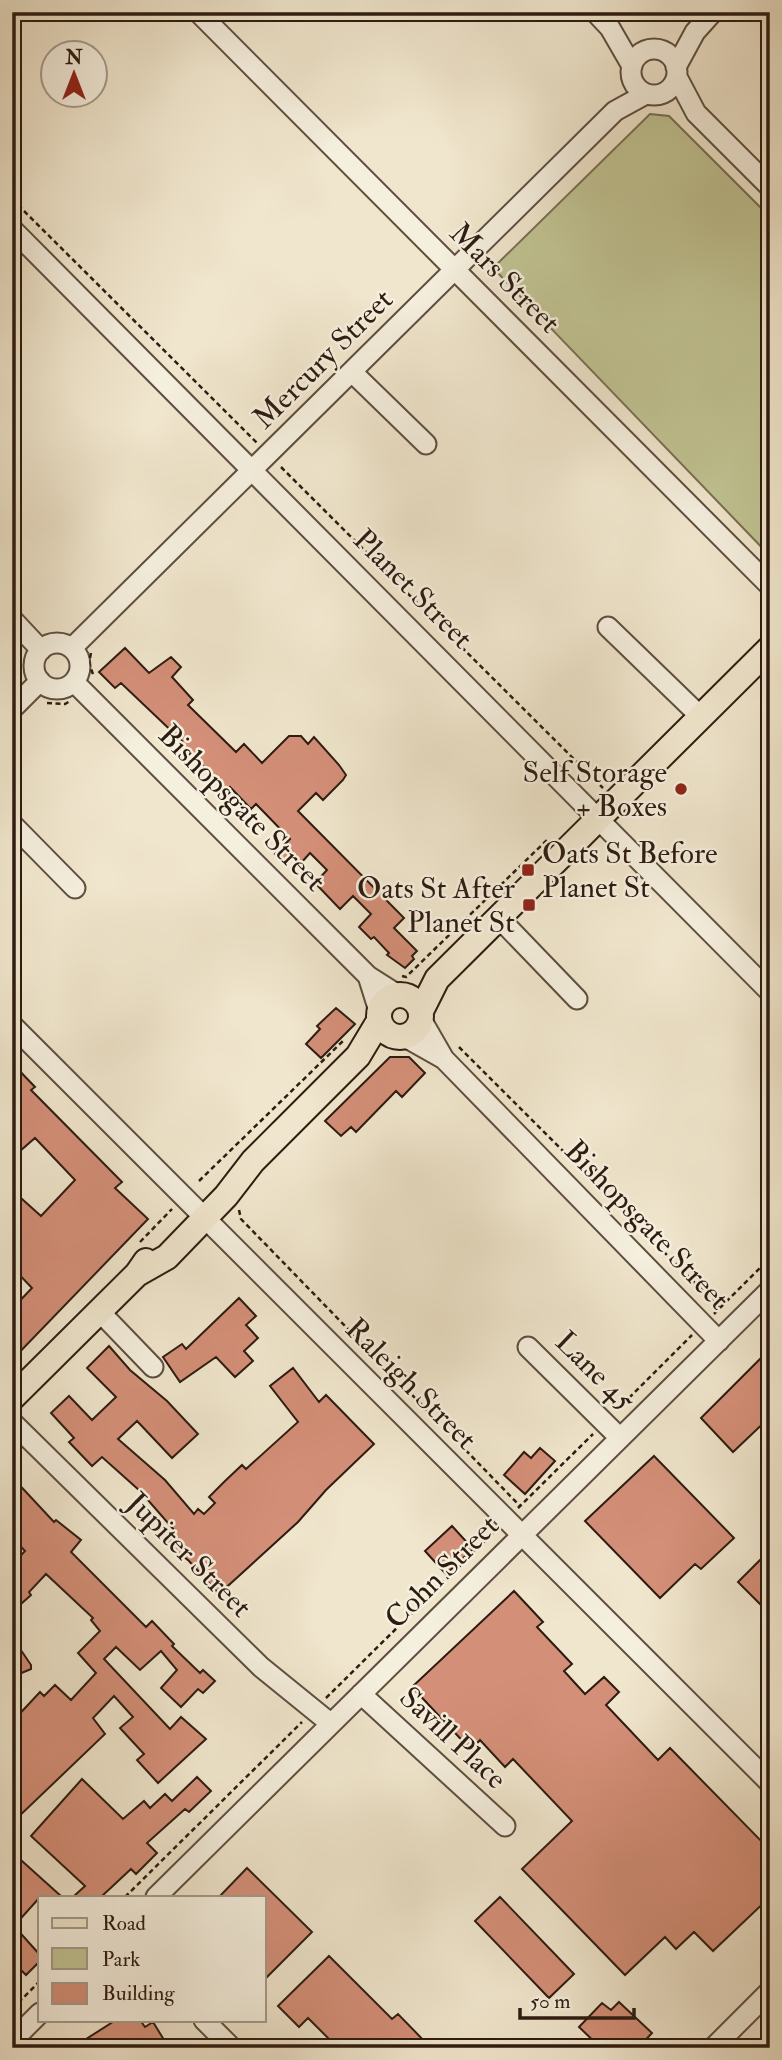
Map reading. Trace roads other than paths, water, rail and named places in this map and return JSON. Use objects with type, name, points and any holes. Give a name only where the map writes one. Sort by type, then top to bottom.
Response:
[{"type":"main road","points":[[12,1398],[137,1274],[155,1247],[235,1187],[253,1161],[353,1045],[377,1048],[399,1011],[437,979],[597,817],[770,648]]},
{"type":"street","name":"Mars Street","points":[[198,12],[770,586]]},
{"type":"street","points":[[595,12],[611,28],[671,57],[696,113],[770,187]]},
{"type":"street","points":[[653,94],[671,88],[695,32],[713,12]]},
{"type":"street","points":[[611,28],[632,72],[653,94],[696,113]]},
{"type":"street","points":[[632,72],[640,54],[657,50],[695,32]]},
{"type":"street","name":"Mercury Street","points":[[615,111],[632,72]]},
{"type":"street","name":"Mercury Street","points":[[72,648],[615,111],[653,94]]},
{"type":"street","name":"Planet Street","points":[[12,229],[770,992]]},
{"type":"street","points":[[352,372],[426,444]]},
{"type":"street","points":[[12,619],[41,650]]},
{"type":"street","points":[[607,627],[700,716]]},
{"type":"street","points":[[53,643],[72,648],[80,668],[74,682],[61,689],[40,681],[35,662],[41,650],[53,643]]},
{"type":"street","points":[[12,709],[40,681]]},
{"type":"street","name":"Bishopsgate Street","points":[[74,682],[368,976],[399,1011],[451,1053],[719,1341]]},
{"type":"street","points":[[12,824],[75,888]]},
{"type":"street","points":[[498,916],[577,999]]},
{"type":"street","name":"Raleigh Street","points":[[12,1025],[520,1537],[770,1783]]},
{"type":"street","name":"Cohn Street","points":[[157,1896],[770,1290]]},
{"type":"street","points":[[100,1312],[153,1367]]},
{"type":"street","name":"Lane 45","points":[[528,1347],[620,1438]]},
{"type":"street","name":"Jupiter Street","points":[[12,1422],[261,1667],[330,1723]]},
{"type":"street","name":"Savill Place","points":[[361,1694],[505,1826]]},
{"type":"street","points":[[713,2048],[770,1991]]},
{"type":"street","points":[[15,2048],[12,2042],[38,2015]]},
{"type":"street","points":[[206,2022],[232,2048]]},
{"type":"place","name":"Self Storage + Boxes","points":[[681,789]]},
{"type":"place","name":"Oats St Before Planet St","points":[[528,870]]},
{"type":"place","name":"Oats St After Planet St","points":[[529,905]]}]
